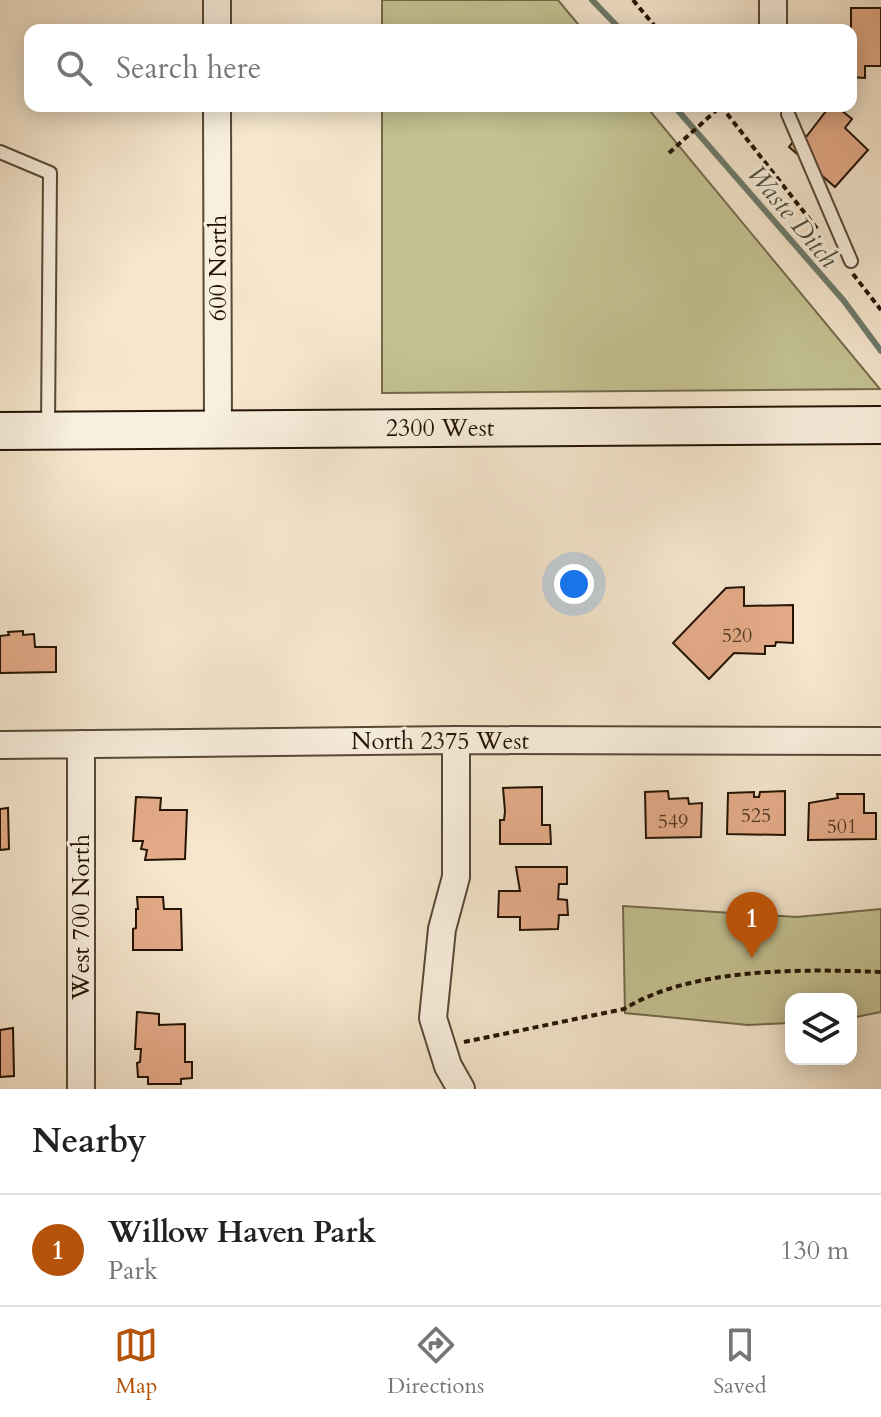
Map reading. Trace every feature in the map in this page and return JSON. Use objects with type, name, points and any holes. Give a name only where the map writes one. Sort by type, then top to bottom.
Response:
[{"type":"main road","name":"2300 West","points":[[0,431],[881,425]]},
{"type":"street","points":[[217,0],[217,24]]},
{"type":"street","points":[[773,0],[773,24]]},
{"type":"street","name":"600 North","points":[[217,112],[218,430]]},
{"type":"street","points":[[456,740],[456,877],[442,929],[433,1018],[448,1066],[461,1089]]},
{"type":"street","name":"North 2375 West","points":[[0,745],[456,740],[881,741]]},
{"type":"street","name":"West 700 North","points":[[81,744],[81,1089]]},
{"type":"lane","points":[[788,114],[851,267]]},
{"type":"lane","points":[[0,152],[50,173],[48,431]]},
{"type":"path","points":[[633,0],[653,24]]},
{"type":"path","points":[[669,153],[715,112]]},
{"type":"path","points":[[726,112],[823,235]]},
{"type":"path","points":[[851,267],[881,310]]},
{"type":"path","points":[[458,1044],[624,1009],[640,999],[678,987],[737,976],[784,971],[881,972]]},
{"type":"shaded area","points":[[382,0],[558,0],[578,24],[382,24]]},
{"type":"shaded area","points":[[382,112],[651,112],[880,389],[382,393]]},
{"type":"shaded area","points":[[623,906],[797,917],[881,909],[881,1012],[857,1017],[857,993],[785,993],[785,1023],[748,1025],[625,1013]]},
{"type":"building","points":[[851,8],[881,8],[881,66],[865,66],[865,78],[857,77],[857,24],[851,24]]},
{"type":"building","points":[[825,112],[843,112],[852,119],[845,128],[868,150],[835,187],[789,147],[801,132],[806,137]]},
{"type":"building","points":[[744,587],[744,606],[793,605],[793,643],[776,642],[775,646],[765,646],[765,654],[734,653],[709,679],[673,643],[726,588]]},
{"type":"building","points":[[23,631],[23,635],[34,634],[35,647],[56,647],[56,672],[0,673],[0,636]]},
{"type":"building","points":[[542,787],[542,825],[550,825],[551,844],[500,844],[500,820],[504,820],[505,811],[503,788]]},
{"type":"building","points":[[668,791],[669,799],[688,798],[689,804],[702,803],[701,837],[646,838],[645,792]]},
{"type":"building","points":[[785,791],[785,835],[727,834],[728,793],[754,792],[754,797],[759,797],[760,792]]},
{"type":"building","points":[[837,794],[864,794],[864,813],[876,813],[876,839],[808,840],[809,803],[838,798]]},
{"type":"building","points":[[136,797],[161,798],[160,810],[187,810],[185,859],[145,860],[147,850],[141,849],[143,841],[133,841]]},
{"type":"building","points":[[8,808],[9,849],[0,850],[0,809]]},
{"type":"building","points":[[516,867],[567,867],[567,884],[559,884],[558,899],[567,900],[568,915],[559,915],[558,929],[520,930],[520,917],[498,917],[499,891],[520,891]]},
{"type":"building","points":[[137,897],[163,897],[164,909],[181,909],[182,950],[133,950]]},
{"type":"building","points":[[137,1012],[159,1014],[159,1025],[185,1024],[185,1062],[192,1062],[192,1078],[181,1079],[181,1084],[148,1084],[148,1077],[138,1077],[137,1063],[140,1062],[141,1049],[135,1049]]},
{"type":"building","points":[[13,1028],[14,1076],[0,1077],[0,1030]]},
{"type":"waterway","name":"Waste Ditch","points":[[592,0],[615,24]]},
{"type":"waterway","name":"Waste Ditch","points":[[679,112],[844,301],[881,351]]},
{"type":"place","name":"Willow Haven Park","points":[[752,958]]}]
